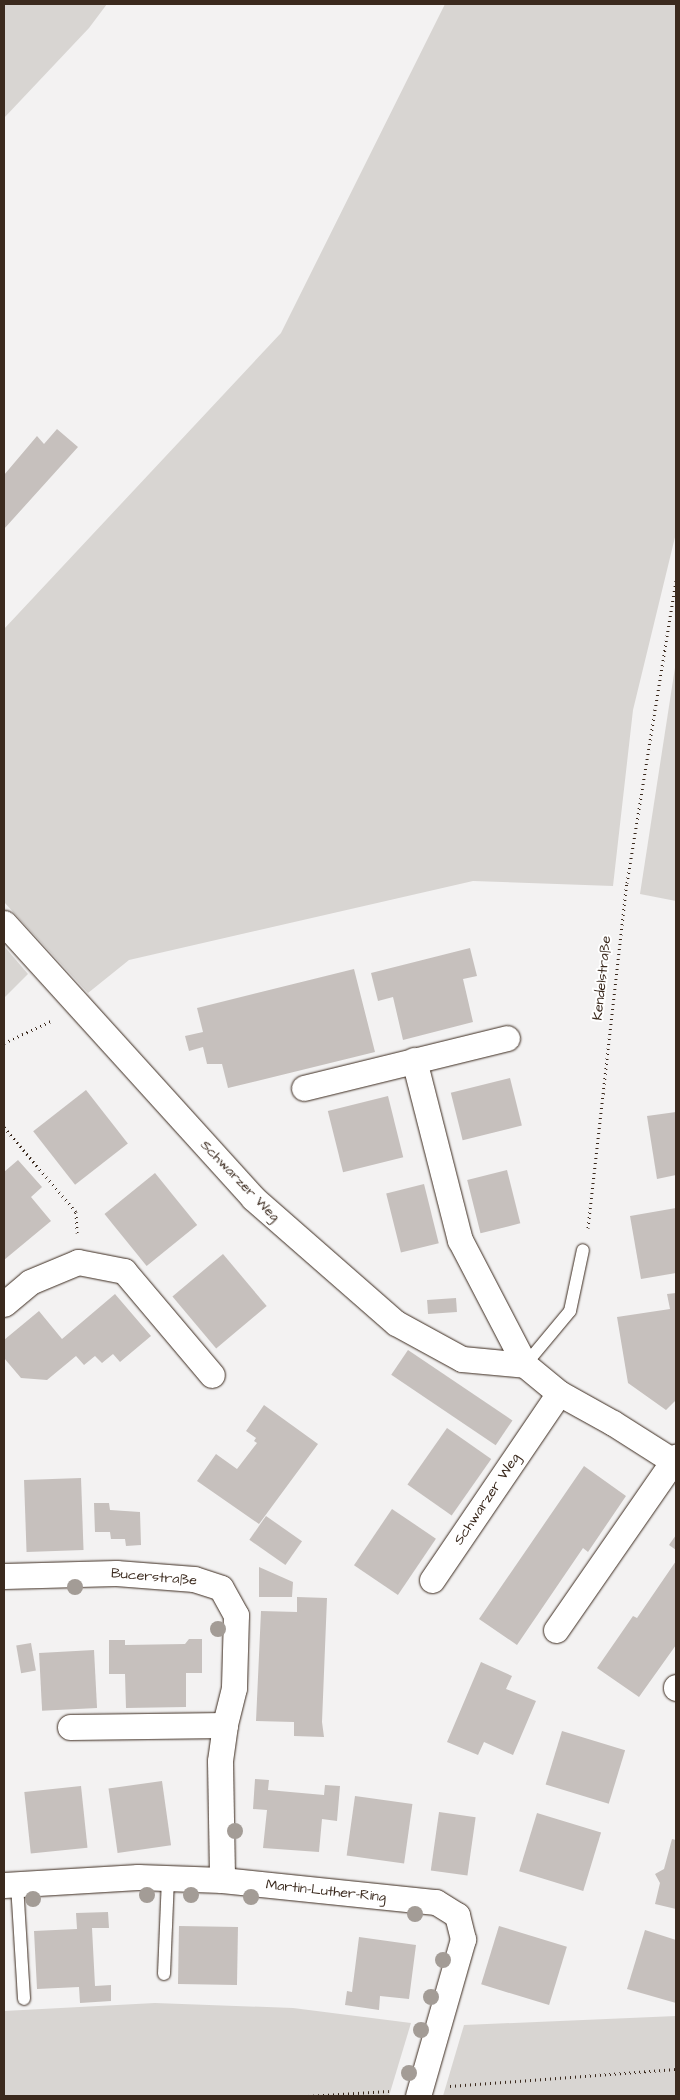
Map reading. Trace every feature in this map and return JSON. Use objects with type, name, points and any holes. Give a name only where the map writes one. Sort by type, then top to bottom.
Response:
[{"type":"street","name":"Schwarzer Weg","points":[[4,923],[253,1198],[396,1323],[462,1359],[525,1366]]},
{"type":"street","points":[[304,1088],[508,1038]]},
{"type":"street","points":[[414,1060],[460,1240],[525,1366],[559,1394],[613,1423],[675,1461],[556,1630]]},
{"type":"street","points":[[4,1304],[30,1282],[78,1262],[124,1271],[212,1375]]},
{"type":"street","name":"Schwarzer Weg","points":[[432,1580],[559,1394]]},
{"type":"street","name":"Bucerstraße","points":[[4,1576],[116,1572],[194,1578],[221,1588],[236,1615],[234,1688],[225,1725],[220,1761],[222,1880]]},
{"type":"street","points":[[70,1727],[225,1725]]},
{"type":"street","name":"Martin-Luther-Ring","points":[[10,1884],[76,1879],[168,1878],[222,1880],[436,1902],[457,1915],[463,1940],[419,2092]]},
{"type":"lane","points":[[525,1366],[570,1311],[583,1250]]},
{"type":"lane","points":[[164,1974],[168,1878]]},
{"type":"lane","points":[[10,1884],[24,1999]]},
{"type":"path","name":"Kendelstraße","points":[[583,1250],[604,1109],[627,883],[676,579]]},
{"type":"path","points":[[4,1043],[79,1008]]},
{"type":"path","points":[[4,1127],[76,1212],[78,1262]]},
{"type":"path","points":[[308,2096],[419,2092],[676,2069]]},
{"type":"shaded area","points":[[4,4],[107,4],[89,28],[4,118]]},
{"type":"shaded area","points":[[445,4],[676,4],[676,533],[633,710],[613,886],[473,881],[129,960],[88,993],[4,902],[4,629],[281,333]]},
{"type":"shaded area","points":[[676,661],[676,901],[640,894]]},
{"type":"shaded area","points":[[4,946],[28,974],[4,998]]},
{"type":"shaded area","points":[[155,2003],[293,2008],[411,2023],[389,2096],[4,2096],[4,2011]]},
{"type":"shaded area","points":[[676,2016],[676,2096],[443,2096],[464,2025]]},
{"type":"building","points":[[57,429],[78,447],[4,529],[4,475],[37,436],[44,444]]},
{"type":"building","points":[[470,948],[477,976],[463,979],[473,1022],[403,1040],[393,997],[378,1001],[371,973]]},
{"type":"building","points":[[354,969],[375,1052],[228,1088],[222,1064],[207,1064],[203,1047],[189,1051],[185,1036],[203,1032],[197,1008]]},
{"type":"building","points":[[510,1078],[522,1126],[463,1140],[451,1093]]},
{"type":"building","points":[[86,1090],[128,1144],[75,1185],[33,1131]]},
{"type":"building","points":[[388,1096],[403,1157],[343,1172],[328,1111]]},
{"type":"building","points":[[676,1112],[676,1175],[657,1179],[647,1116]]},
{"type":"building","points":[[18,1160],[42,1187],[31,1197],[51,1221],[4,1260],[4,1172]]},
{"type":"building","points":[[507,1170],[520,1223],[481,1233],[467,1180]]},
{"type":"building","points":[[155,1173],[197,1225],[147,1266],[104,1214]]},
{"type":"building","points":[[424,1184],[439,1243],[401,1253],[386,1193]]},
{"type":"building","points":[[676,1208],[676,1273],[641,1279],[630,1216]]},
{"type":"building","points":[[223,1254],[267,1306],[216,1349],[172,1296]]},
{"type":"building","points":[[676,1293],[676,1400],[666,1410],[628,1383],[617,1317],[670,1309],[667,1294]]},
{"type":"building","points":[[115,1294],[151,1336],[120,1362],[113,1354],[102,1363],[95,1356],[84,1365],[76,1356],[47,1380],[21,1378],[4,1358],[4,1340],[39,1311],[62,1339]]},
{"type":"building","points":[[456,1298],[457,1312],[428,1314],[427,1300]]},
{"type":"building","points":[[408,1350],[512,1420],[496,1445],[391,1375]]},
{"type":"building","points":[[264,1405],[318,1444],[259,1524],[197,1481],[216,1454],[237,1469],[257,1443],[254,1441],[256,1438],[246,1431]]},
{"type":"building","points":[[447,1428],[491,1459],[452,1515],[407,1485]]},
{"type":"building","points":[[584,1466],[626,1496],[588,1552],[583,1548],[517,1645],[479,1619]]},
{"type":"building","points":[[81,1478],[84,1550],[27,1552],[24,1480]]},
{"type":"building","points":[[94,1503],[109,1503],[110,1510],[140,1512],[141,1545],[126,1546],[125,1539],[111,1539],[110,1532],[95,1532]]},
{"type":"building","points":[[392,1509],[436,1539],[398,1595],[354,1565]]},
{"type":"building","points":[[266,1516],[302,1541],[285,1565],[249,1540]]},
{"type":"building","points":[[676,1535],[676,1550],[669,1545]]},
{"type":"building","points":[[676,1561],[676,1645],[639,1697],[597,1668],[633,1616],[637,1618]]},
{"type":"building","points":[[259,1567],[293,1582],[292,1597],[259,1597]]},
{"type":"building","points":[[297,1597],[327,1598],[322,1722],[324,1737],[294,1736],[294,1722],[256,1721],[261,1611],[297,1612]]},
{"type":"building","points":[[189,1639],[202,1639],[202,1673],[186,1673],[186,1707],[126,1708],[125,1674],[109,1674],[109,1640],[125,1640],[125,1645],[185,1644]]},
{"type":"building","points":[[31,1643],[36,1671],[21,1673],[16,1646]]},
{"type":"building","points":[[94,1650],[97,1708],[42,1711],[39,1653]]},
{"type":"building","points":[[481,1662],[512,1676],[506,1689],[536,1701],[513,1755],[484,1742],[478,1755],[447,1742]]},
{"type":"building","points":[[562,1731],[625,1750],[609,1804],[546,1785]]},
{"type":"building","points":[[255,1779],[269,1780],[268,1790],[324,1795],[325,1785],[340,1786],[337,1821],[322,1819],[319,1852],[263,1848],[267,1810],[253,1809]]},
{"type":"building","points":[[162,1781],[171,1845],[118,1853],[109,1789]]},
{"type":"building","points":[[81,1786],[87,1848],[31,1854],[24,1792]]},
{"type":"building","points":[[355,1796],[412,1804],[404,1863],[347,1855]]},
{"type":"building","points":[[439,1812],[476,1817],[467,1876],[431,1870]]},
{"type":"building","points":[[537,1813],[601,1833],[583,1891],[519,1871]]},
{"type":"building","points":[[672,1839],[676,1840],[676,1909],[655,1904],[660,1883],[655,1874],[664,1869]]},
{"type":"building","points":[[108,1912],[109,1928],[92,1928],[95,1986],[111,1985],[111,2001],[80,2003],[79,1987],[37,1989],[34,1931],[77,1929],[76,1913]]},
{"type":"building","points":[[179,1926],[238,1927],[237,1985],[178,1984]]},
{"type":"building","points":[[499,1926],[567,1947],[549,2005],[481,1984]]},
{"type":"building","points":[[645,1930],[676,1940],[676,2003],[627,1989]]},
{"type":"building","points":[[359,1937],[416,1945],[409,1999],[380,1996],[379,2010],[345,2005],[347,1991],[352,1992]]}]
